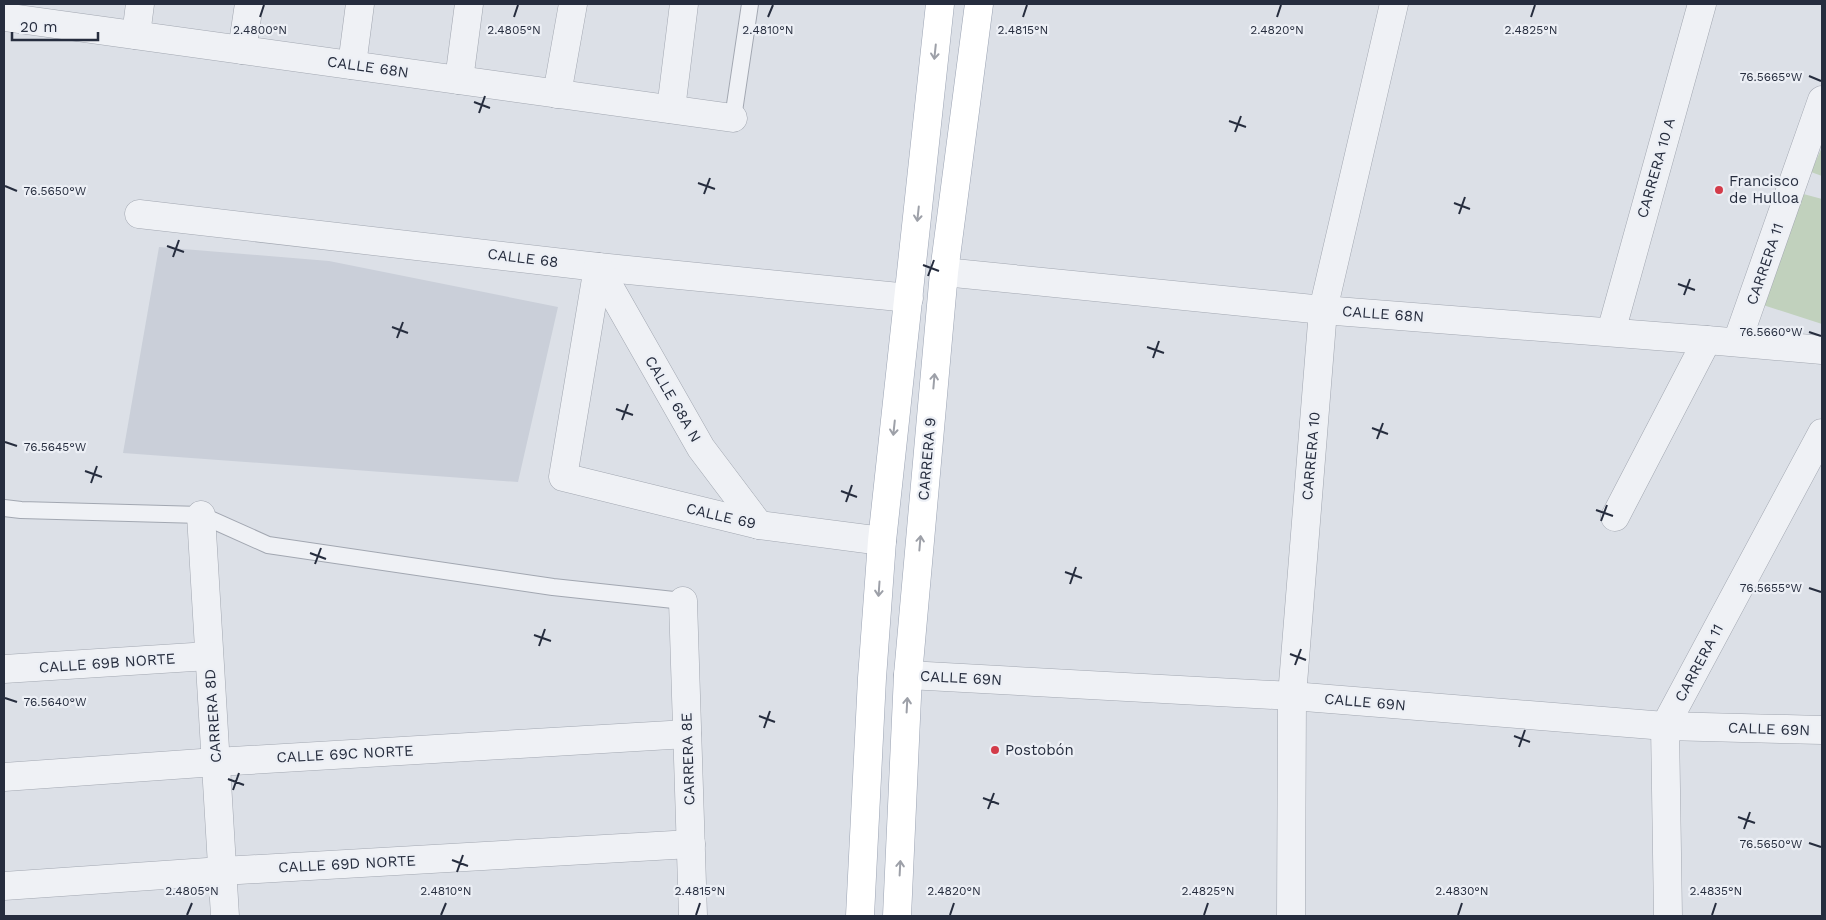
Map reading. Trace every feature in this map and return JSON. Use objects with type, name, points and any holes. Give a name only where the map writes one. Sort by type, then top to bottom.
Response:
[{"type":"main road","points":[[860,916],[872,678],[882,541],[940,4]]},
{"type":"main road","name":"CARRERA 9","points":[[897,916],[908,675],[944,272],[979,4]]},
{"type":"street","points":[[136,35],[140,4]]},
{"type":"street","points":[[242,50],[248,4]]},
{"type":"street","points":[[352,65],[360,4]]},
{"type":"street","points":[[459,80],[469,4]]},
{"type":"street","points":[[557,94],[573,4]]},
{"type":"street","points":[[671,109],[684,4]]},
{"type":"street","name":"CARRERA 10","points":[[1291,916],[1292,696],[1322,310],[1394,4]]},
{"type":"street","name":"CARRERA 10 A","points":[[1611,332],[1702,4]]},
{"type":"street","name":"CALLE 68N","points":[[20,14],[136,35],[733,118]]},
{"type":"street","name":"CARRERA 11","points":[[1737,342],[1822,100]]},
{"type":"street","name":"CALLE 68","points":[[139,214],[598,267],[909,298]]},
{"type":"street","name":"CALLE 69","points":[[598,267],[563,477],[759,525],[882,541]]},
{"type":"street","name":"CALLE 68A N","points":[[598,267],[701,448],[759,525]]},
{"type":"street","name":"CALLE 68N","points":[[944,272],[1322,310],[1822,350]]},
{"type":"street","points":[[1615,517],[1707,340]]},
{"type":"street","name":"CARRERA 11","points":[[1668,916],[1665,726],[1822,433]]},
{"type":"street","name":"CARRERA 8D","points":[[201,516],[225,916]]},
{"type":"street","name":"CARRERA 8E","points":[[683,601],[693,916]]},
{"type":"street","name":"CALLE 69B NORTE","points":[[4,669],[209,656]]},
{"type":"street","name":"CALLE 69N","points":[[908,675],[1292,696],[1665,726],[1822,730]]},
{"type":"street","name":"CALLE 69C NORTE","points":[[4,777],[216,762],[687,734]]},
{"type":"street","name":"CALLE 69D NORTE","points":[[4,886],[222,871],[691,844]]},
{"type":"lane","points":[[733,118],[750,4]]},
{"type":"lane","points":[[4,508],[201,516],[268,544],[553,587],[683,601]]},
{"type":"shaded area","points":[[159,247],[329,261],[558,307],[518,482],[123,453]]},
{"type":"green space","points":[[1822,147],[1822,176],[1811,172]]},
{"type":"green space","points":[[1796,192],[1822,199],[1822,324],[1763,305]]},
{"type":"place","name":"Francisco de Hulloa","points":[[1719,190]]},
{"type":"place","name":"Postobón","points":[[995,750]]}]
